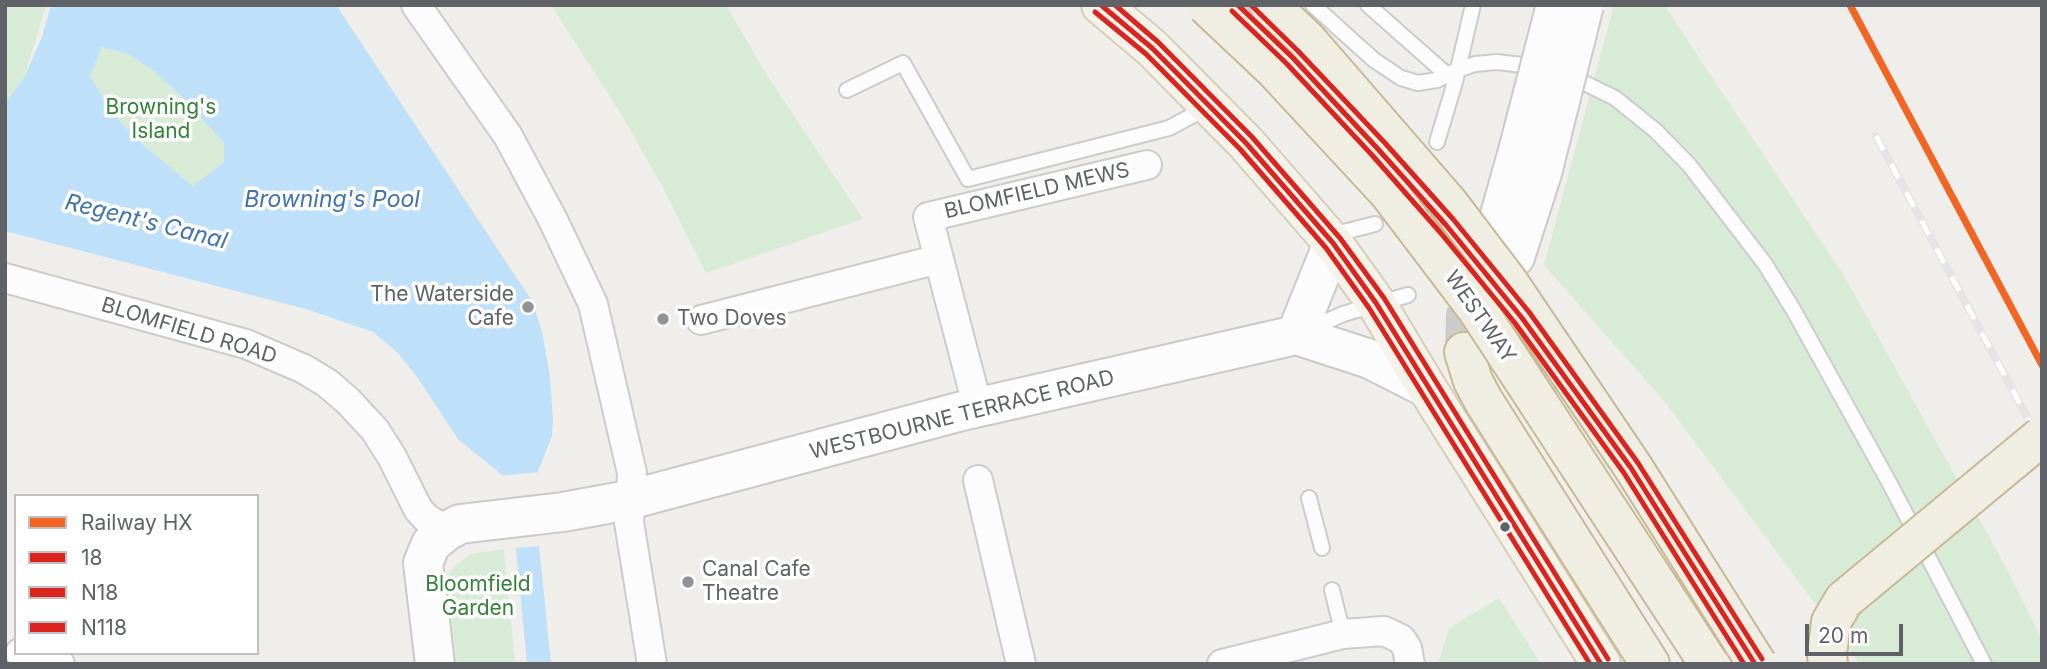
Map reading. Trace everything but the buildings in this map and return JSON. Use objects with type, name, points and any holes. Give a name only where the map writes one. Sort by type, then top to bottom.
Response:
[{"type":"highway","name":"WESTWAY","points":[[1206,5],[1275,70],[1389,194],[1453,277],[1583,468],[1709,664]]},
{"type":"highway","name":"WESTWAY","points":[[1269,5],[1306,39],[1449,204],[1509,283],[1626,456],[1758,664]]},
{"type":"highway","points":[[1464,352],[1473,381],[1483,400],[1645,655]]},
{"type":"highway","points":[[1828,664],[1831,622],[1844,600],[2042,436]]},
{"type":"main road","points":[[1101,5],[1152,48],[1246,143],[1330,239],[1392,299],[1427,388],[1601,664]]},
{"type":"street","points":[[416,5],[508,135],[593,304],[632,473],[629,523],[652,664]]},
{"type":"street","points":[[1530,162],[1556,5]]},
{"type":"street","points":[[1506,243],[1530,162],[1584,5]]},
{"type":"street","name":"BLOMFIELD MEWS","points":[[978,408],[928,217],[1147,165]]},
{"type":"street","points":[[1330,239],[1320,280],[1296,335],[1370,359],[1427,388]]},
{"type":"street","points":[[701,320],[939,258]]},
{"type":"street","name":"BLOMFIELD ROAD","points":[[5,278],[246,344],[304,369],[327,383],[348,401],[375,430],[418,509],[426,518],[447,531]]},
{"type":"street","name":"WESTBOURNE TERRACE ROAD","points":[[447,531],[460,524],[564,512],[629,500],[978,408],[1296,335]]},
{"type":"street","points":[[978,480],[1021,664]]},
{"type":"street","points":[[435,664],[423,563],[431,544],[447,531]]},
{"type":"street","points":[[1222,664],[1343,634],[1384,631],[1401,639],[1409,656]]},
{"type":"street","points":[[26,655],[60,664]]},
{"type":"lane","points":[[1313,5],[1374,60],[1401,78],[1418,83],[1437,80],[1475,64],[1497,62],[1553,68],[1615,98],[1656,131],[1690,166],[1729,215],[1765,264],[1794,311],[1890,484],[1984,664]]},
{"type":"lane","points":[[1368,5],[1455,82]]},
{"type":"lane","points":[[1437,142],[1455,82],[1473,5]]},
{"type":"lane","points":[[847,90],[903,63],[968,179],[1169,128],[1209,106]]},
{"type":"lane","points":[[1330,239],[1375,224]]},
{"type":"lane","name":"WESTBOURNE TERRACE ROAD","points":[[1296,335],[1392,299]]},
{"type":"lane","points":[[1309,498],[1322,548]]},
{"type":"lane","points":[[1332,590],[1343,634]]},
{"type":"green space","points":[[5,5],[46,5],[24,78],[5,103]]},
{"type":"green space","points":[[551,5],[726,5],[768,77],[863,219],[706,273],[663,188],[621,114]]},
{"type":"green space","points":[[1614,5],[1664,5],[1846,279],[2008,571],[2042,639],[2042,664],[1860,664],[1665,402],[1544,265]]},
{"type":"green space","name":"Browning's Island","points":[[102,47],[126,53],[155,72],[184,99],[224,143],[224,162],[193,186],[141,143],[112,113],[90,76]]},
{"type":"green space","name":"Bloomfield Garden","points":[[504,549],[515,664],[457,664],[448,596],[449,572],[470,554]]},
{"type":"green space","points":[[1499,598],[1541,664],[1438,664],[1449,628]]},
{"type":"water","name":"Browning's Pool","points":[[51,5],[336,5],[532,301],[542,331],[550,377],[553,420],[552,436],[538,471],[539,546],[551,664],[527,664],[516,548],[502,475],[458,439],[417,377],[397,352],[373,332],[309,310],[5,231],[5,103],[24,78],[42,37]],"holes":[[[102,47],[126,53],[155,72],[224,143],[224,162],[193,186],[141,143],[112,113],[90,76]]]},
{"type":"pier","points":[[541,472],[542,546],[513,548],[498,476]]},
{"type":"tunnel","points":[[1238,5],[1293,58],[1387,160]]},
{"type":"tunnel","points":[[1464,352],[1465,315],[1487,260]]},
{"type":"tunnel","points":[[1512,283],[1515,320],[1543,396]]},
{"type":"railway","points":[[1876,136],[2042,445]]},
{"type":"rail line","name":"HX","points":[[1850,5],[2042,365]]},
{"type":"transit line","name":"18","points":[[1101,5],[1152,48],[1246,143],[1333,243],[1376,303],[1601,664]]},
{"type":"transit line","name":"N118","points":[[1115,5],[1158,42],[1252,137],[1340,238],[1384,298],[1608,659]]},
{"type":"transit line","name":"18","points":[[1238,5],[1293,58],[1378,149],[1446,225],[1522,318],[1631,468],[1755,664]]},
{"type":"transit line","name":"N118","points":[[1251,5],[1385,143],[1453,219],[1529,312],[1638,463],[1762,659]]},
{"type":"transit line","name":"N18","points":[[1232,11],[1287,64],[1372,155],[1515,323],[1624,473],[1744,664]]},
{"type":"transit line","name":"N18","points":[[1095,12],[1146,54],[1240,149],[1326,248],[1369,308],[1590,664]]},
{"type":"place","name":"The Waterside Cafe","points":[[528,307]]},
{"type":"place","name":"Two Doves","points":[[663,319]]},
{"type":"place","name":"Canal Cafe Theatre","points":[[688,582]]},
{"type":"water label","name":"Regent's Canal","points":[[146,222]]}]
